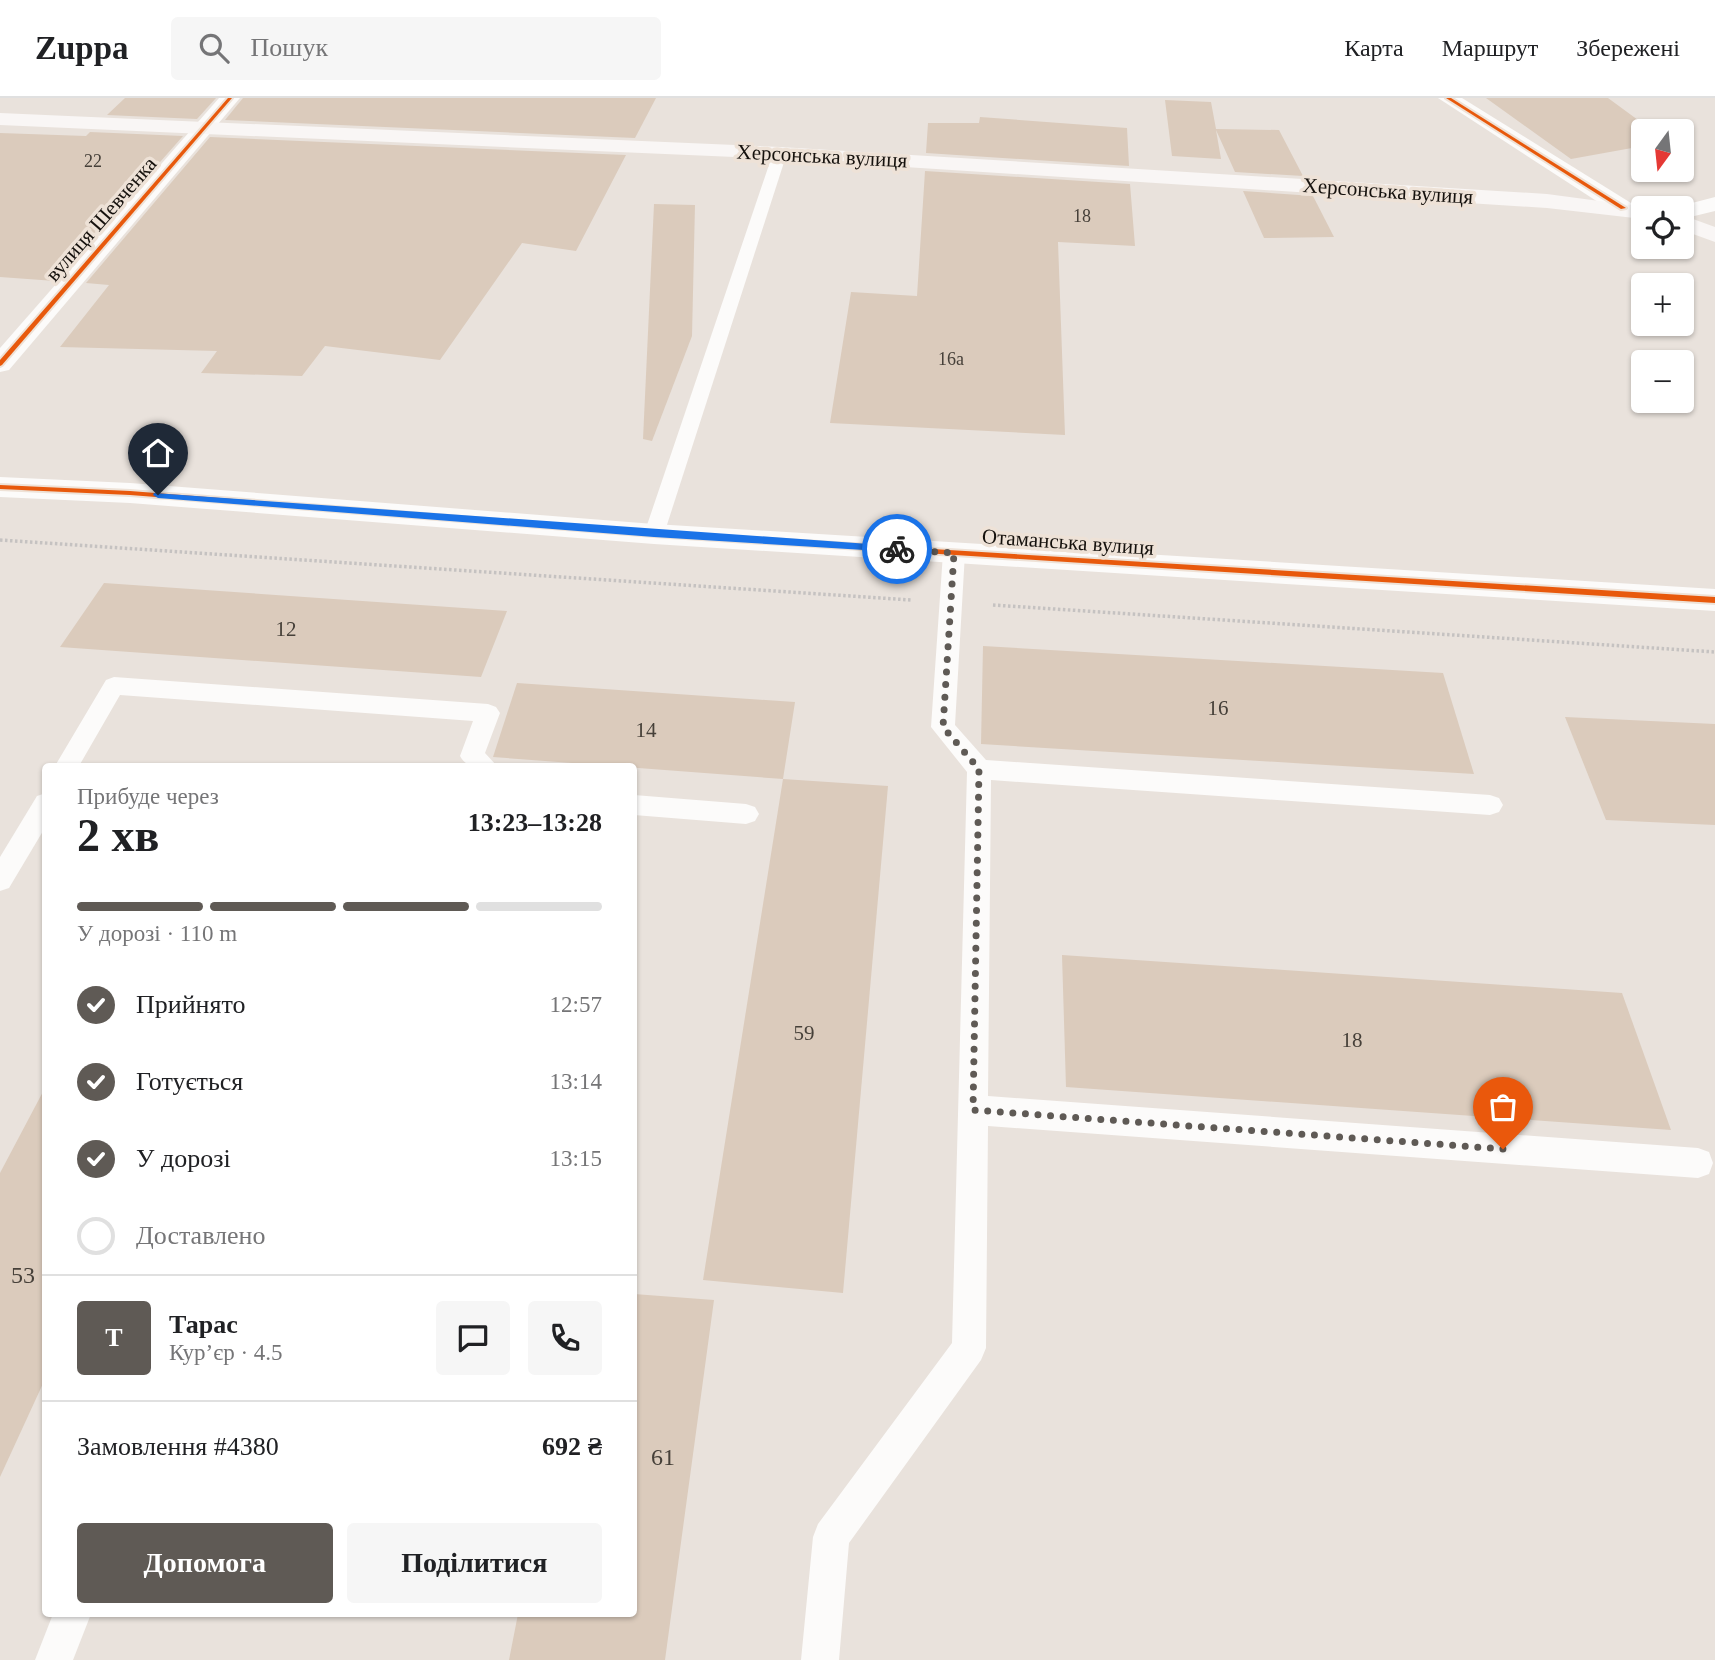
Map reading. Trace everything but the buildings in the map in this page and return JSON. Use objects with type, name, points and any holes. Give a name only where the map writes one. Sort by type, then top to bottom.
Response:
[{"type":"main road","name":"Херсонська вулиця","points":[[0,119],[780,153],[1546,201],[1631,210]]},
{"type":"main road","points":[[1694,227],[1715,235]]},
{"type":"street","name":"вулиця Шевченка","points":[[0,364],[230,98]]},
{"type":"street","points":[[1448,98],[1631,209]]},
{"type":"street","points":[[1694,209],[1715,204]]},
{"type":"street","name":"Отаманська вулиця","points":[[0,487],[130,493],[654,534],[1715,600]]},
{"type":"lane","points":[[654,534],[780,153]]},
{"type":"lane","points":[[820,1660],[831,1537],[969,1348],[979,769],[943,727],[954,553]]},
{"type":"lane","points":[[69,763],[114,686],[488,713],[472,756],[481,763]]},
{"type":"lane","points":[[979,769],[1490,805]]},
{"type":"lane","points":[[637,805],[746,814]]},
{"type":"lane","points":[[0,880],[42,810]]},
{"type":"lane","points":[[973,1110],[1698,1163]]},
{"type":"lane","points":[[54,1660],[71,1617]]},
{"type":"path","points":[[0,540],[920,600]]},
{"type":"path","points":[[990,605],[1715,652]]},
{"type":"cycle path","points":[[0,364],[230,98]]},
{"type":"cycle path","points":[[1448,98],[1623,208]]},
{"type":"cycle path","points":[[0,487],[130,493],[654,534],[1715,600]]},
{"type":"way so far","points":[[897,549],[954,553],[943,727],[979,769],[973,1110],[1503,1149]]},
{"type":"route","points":[[158,495],[654,534],[897,549]]}]
